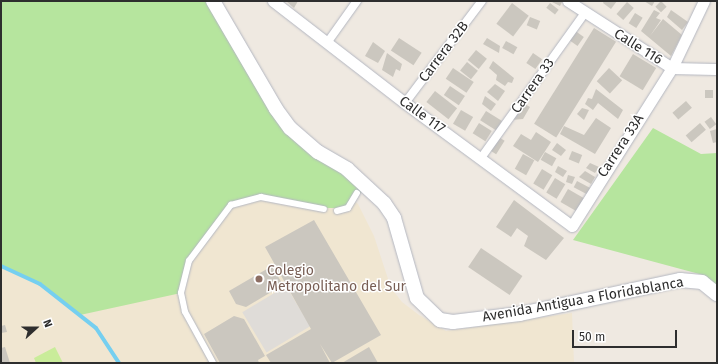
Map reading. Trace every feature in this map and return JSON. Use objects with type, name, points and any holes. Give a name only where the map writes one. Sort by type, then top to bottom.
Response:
[{"type":"street","name":"Avenida Antigua a Floridablanca","points":[[213,1],[276,109],[290,128],[318,152],[362,181],[384,203],[394,218],[416,298],[440,320],[454,322],[520,314],[680,280],[702,282],[717,294]]},
{"type":"street","name":"Calle 117","points":[[273,1],[405,103],[572,226]]},
{"type":"street","points":[[327,43],[357,1]]},
{"type":"street","name":"Carrera 32B","points":[[405,103],[482,1]]},
{"type":"street","name":"Calle 116","points":[[568,1],[584,14],[672,68],[717,69]]},
{"type":"street","points":[[672,68],[704,1]]},
{"type":"street","name":"Carrera 33","points":[[481,158],[584,14]]},
{"type":"street","name":"Carrera 33A","points":[[572,226],[672,68]]},
{"type":"lane","points":[[337,211],[348,208],[357,193]]},
{"type":"lane","points":[[213,363],[185,312],[182,299],[181,293],[192,256],[231,205],[260,197],[324,209]]},
{"type":"shaded area","points":[[321,172],[358,204],[374,236],[391,288],[402,302],[419,315],[446,331],[572,313],[574,363],[1,363],[1,235]]},
{"type":"shaded area","points":[[286,286],[310,326],[266,353],[242,312]]},
{"type":"green space","points":[[1,1],[213,1],[276,109],[367,185],[348,208],[324,208],[261,197],[231,205],[189,261],[181,293],[80,315],[40,284],[1,266]]},
{"type":"green space","points":[[653,128],[701,154],[717,153],[717,291],[703,275],[573,240]]},
{"type":"green space","points":[[55,347],[63,363],[36,363],[34,358]]},
{"type":"building","points":[[286,1],[298,1],[294,8]]},
{"type":"building","points":[[550,1],[560,1],[562,2],[560,6]]},
{"type":"building","points":[[604,1],[617,1],[611,9],[603,3]]},
{"type":"building","points":[[644,1],[655,1],[652,6]]},
{"type":"building","points":[[661,1],[667,7],[661,12],[655,7]]},
{"type":"building","points":[[627,2],[634,8],[623,20],[617,14]]},
{"type":"building","points":[[512,3],[529,16],[513,36],[496,24]]},
{"type":"building","points":[[550,3],[559,10],[555,15],[546,8]]},
{"type":"building","points":[[654,10],[660,13],[656,18],[661,20],[650,36],[663,19],[682,35],[671,56],[641,31]]},
{"type":"building","points":[[671,10],[688,22],[682,30],[667,17]]},
{"type":"building","points":[[635,13],[643,18],[636,28],[629,23]]},
{"type":"building","points":[[530,17],[540,21],[537,29],[527,25]]},
{"type":"building","points":[[594,28],[616,42],[556,138],[534,124]]},
{"type":"building","points":[[574,30],[584,37],[578,46],[568,39]]},
{"type":"building","points":[[399,38],[422,53],[413,65],[391,51]]},
{"type":"building","points":[[487,38],[500,46],[499,53],[483,44]]},
{"type":"building","points":[[506,41],[517,47],[513,54],[502,48]]},
{"type":"building","points":[[373,42],[385,51],[378,63],[365,56]]},
{"type":"building","points":[[476,50],[487,59],[479,69],[468,60]]},
{"type":"building","points":[[387,53],[402,64],[400,71],[396,69],[393,77],[382,70]]},
{"type":"building","points":[[533,53],[542,59],[535,69],[526,63]]},
{"type":"building","points":[[633,54],[656,68],[643,90],[620,76]]},
{"type":"building","points":[[493,61],[514,78],[512,83],[508,82],[505,86],[496,80],[497,75],[489,68]]},
{"type":"building","points":[[467,62],[478,71],[471,79],[460,71]]},
{"type":"building","points":[[453,68],[474,82],[466,93],[446,79]]},
{"type":"building","points":[[609,68],[622,80],[610,93],[597,81]]},
{"type":"building","points":[[495,84],[505,91],[498,101],[487,92]]},
{"type":"building","points":[[450,86],[465,96],[459,105],[444,95]]},
{"type":"building","points":[[596,89],[623,110],[618,119],[598,103],[593,110],[585,104],[588,98],[592,99]]},
{"type":"building","points":[[705,90],[713,90],[713,98],[705,98]]},
{"type":"building","points":[[435,91],[457,108],[448,119],[426,102]]},
{"type":"building","points":[[485,96],[496,104],[491,111],[482,104]]},
{"type":"building","points":[[686,101],[692,108],[678,120],[672,113]]},
{"type":"building","points":[[523,103],[530,107],[523,119],[511,120]]},
{"type":"building","points":[[582,108],[589,110],[584,120],[577,114]]},
{"type":"building","points":[[461,110],[473,117],[465,131],[453,124]]},
{"type":"building","points":[[486,111],[502,121],[496,130],[480,120]]},
{"type":"building","points":[[711,117],[716,124],[710,129],[705,122]]},
{"type":"building","points":[[596,118],[611,128],[595,154],[560,134],[564,126],[584,135]]},
{"type":"building","points":[[479,123],[492,131],[485,141],[473,133]]},
{"type":"building","points":[[700,123],[706,130],[692,142],[686,135]]},
{"type":"building","points":[[717,129],[717,142],[713,143],[710,131]]},
{"type":"building","points":[[536,132],[551,142],[538,162],[513,146],[521,134],[531,140]]},
{"type":"building","points":[[497,136],[505,141],[496,154],[489,150]]},
{"type":"building","points":[[557,143],[566,150],[561,156],[552,150]]},
{"type":"building","points":[[572,151],[582,155],[579,163],[569,159]]},
{"type":"building","points":[[545,152],[556,158],[552,166],[541,160]]},
{"type":"building","points":[[523,154],[534,160],[526,175],[515,169]]},
{"type":"building","points":[[590,163],[599,167],[595,173],[586,168]]},
{"type":"building","points":[[558,166],[567,171],[563,177],[555,172]]},
{"type":"building","points":[[542,169],[552,175],[544,190],[533,184]]},
{"type":"building","points":[[585,171],[595,177],[591,184],[579,177]]},
{"type":"building","points":[[568,175],[575,177],[572,184],[566,182]]},
{"type":"building","points":[[555,178],[565,184],[557,199],[546,193]]},
{"type":"building","points":[[577,181],[590,188],[587,194],[574,187]]},
{"type":"building","points":[[568,189],[585,199],[578,212],[560,202]]},
{"type":"building","points":[[514,200],[564,238],[546,260],[524,246],[528,236],[517,228],[511,237],[496,227]]},
{"type":"building","points":[[314,220],[381,335],[332,363],[320,344],[330,363],[271,363],[266,355],[311,329],[265,247]]},
{"type":"building","points":[[481,248],[522,276],[510,295],[468,267]]},
{"type":"building","points":[[272,266],[283,285],[246,307],[236,304],[229,291]]},
{"type":"building","points":[[234,316],[244,319],[265,356],[258,360],[259,363],[220,363],[204,334]]},
{"type":"building","points":[[5,325],[7,332],[1,333],[1,326]]},
{"type":"building","points":[[5,347],[10,363],[1,363],[1,348]]},
{"type":"building","points":[[369,347],[378,363],[342,363]]},
{"type":"waterway","points":[[1,266],[40,284],[96,328],[119,363]]},
{"type":"place","name":"Colegio Metropolitano del Sur","points":[[259,279]]}]
